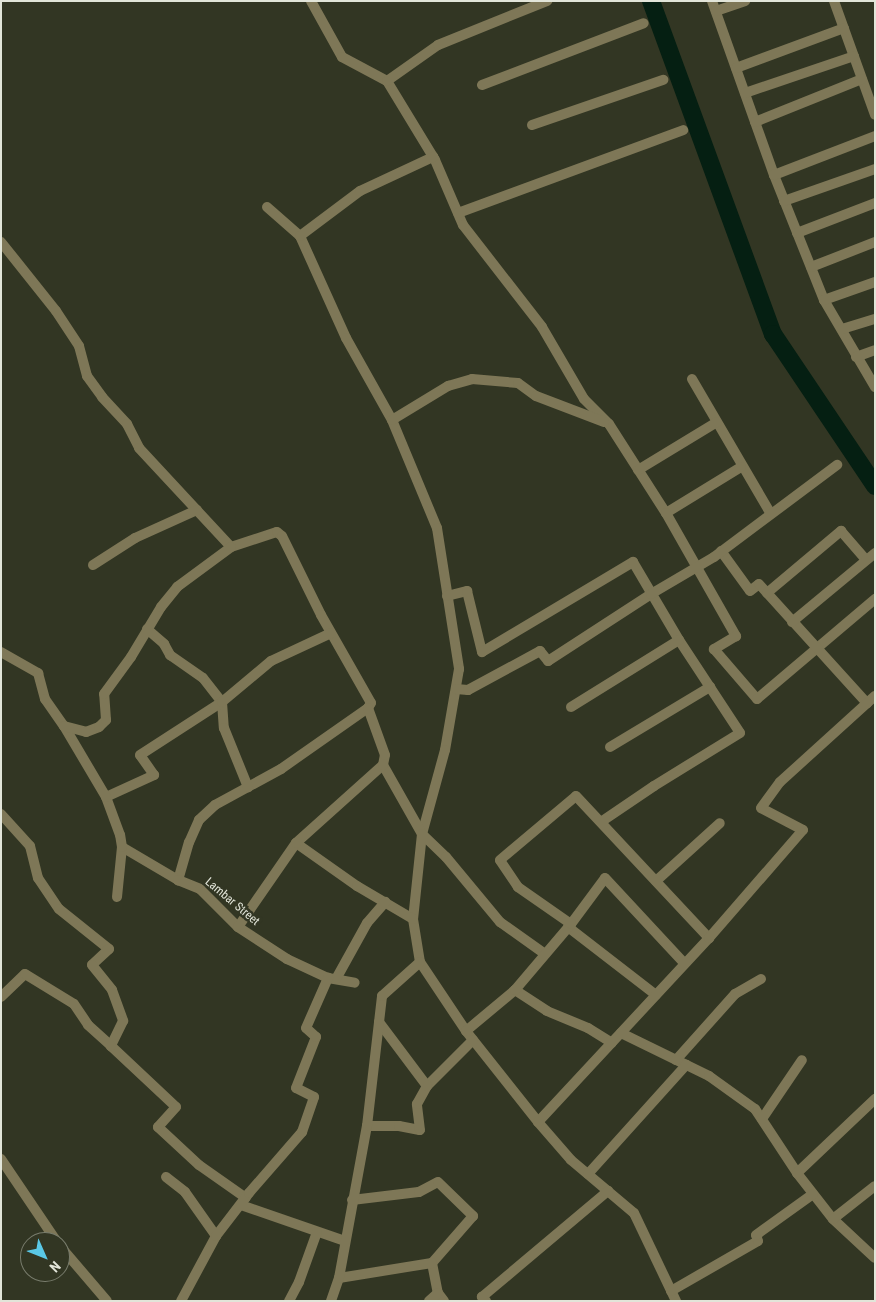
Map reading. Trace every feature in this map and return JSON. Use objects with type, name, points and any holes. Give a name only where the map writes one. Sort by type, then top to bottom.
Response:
[{"type":"street","points":[[311,1],[342,56],[386,81],[433,157],[463,225],[542,327],[584,399],[609,424],[666,513],[736,636],[714,649],[757,699],[875,600]]},
{"type":"street","points":[[386,81],[438,46],[547,1]]},
{"type":"street","points":[[745,1],[714,6],[774,175],[824,300],[875,387]]},
{"type":"street","points":[[834,1],[875,115]]},
{"type":"street","points":[[482,85],[644,23]]},
{"type":"street","points":[[736,68],[844,28]]},
{"type":"street","points":[[745,93],[854,56]]},
{"type":"street","points":[[755,122],[862,79]]},
{"type":"street","points":[[532,125],[663,80]]},
{"type":"street","points":[[458,214],[683,130]]},
{"type":"street","points":[[774,175],[875,136]]},
{"type":"street","points":[[300,236],[360,191],[433,157]]},
{"type":"street","points":[[784,201],[875,169]]},
{"type":"street","points":[[797,233],[875,203]]},
{"type":"street","points":[[267,208],[300,236],[346,338],[392,420],[437,528],[459,669],[445,750],[422,834],[413,919],[420,962],[466,1031],[538,1122],[571,1160],[634,1213],[676,1301]]},
{"type":"street","points":[[1,242],[51,305],[79,346],[87,376],[102,397],[127,424],[139,448],[231,547]]},
{"type":"street","points":[[811,267],[875,242]]},
{"type":"street","points":[[824,300],[875,282]]},
{"type":"street","points":[[842,329],[875,319]]},
{"type":"street","points":[[856,357],[875,350]]},
{"type":"street","points":[[392,420],[448,386],[472,379],[518,383],[536,396],[609,424]]},
{"type":"street","points":[[692,379],[771,514]]},
{"type":"street","points":[[638,470],[717,422]]},
{"type":"street","points":[[456,689],[468,690],[540,651],[548,661],[721,551],[837,466]]},
{"type":"street","points":[[666,513],[742,467]]},
{"type":"street","points":[[93,565],[135,538],[197,510]]},
{"type":"street","points":[[767,593],[841,531],[866,560]]},
{"type":"street","points":[[64,726],[86,732],[99,727],[106,720],[104,694],[131,658],[161,607],[177,587],[231,547],[276,532],[282,536],[331,633],[371,703],[368,708],[281,770],[215,805],[199,820],[189,842],[178,880]]},
{"type":"street","points":[[538,1122],[709,938],[803,830],[761,808],[780,782],[871,700],[817,650],[759,584],[750,591],[721,551]]},
{"type":"street","points":[[792,622],[875,553]]},
{"type":"street","points":[[447,596],[467,591],[482,652],[633,562],[679,640],[740,733],[654,786],[601,822]]},
{"type":"street","points":[[147,629],[164,644],[170,655],[203,678],[222,702],[224,728],[248,787]]},
{"type":"street","points":[[106,797],[154,775],[140,755],[222,702],[271,661],[331,633]]},
{"type":"street","points":[[571,707],[679,640]]},
{"type":"street","points":[[1,652],[38,673],[45,699],[64,726],[106,797],[120,835],[122,847],[118,897]]},
{"type":"street","points":[[610,747],[710,687]]},
{"type":"street","points":[[238,927],[296,843],[383,764],[385,755],[368,708]]},
{"type":"street","points":[[383,764],[422,834],[446,857],[500,922],[545,954]]},
{"type":"street","points":[[656,995],[518,887],[500,860],[576,796],[709,938]]},
{"type":"street","points":[[2,815],[30,846],[38,878],[59,909],[108,949],[92,965],[112,990],[123,1021],[111,1046]]},
{"type":"street","points":[[656,881],[720,823]]},
{"type":"street","points":[[296,843],[384,902],[413,919]]},
{"type":"street","name":"Lambar Street","points":[[122,847],[178,880],[200,889],[238,927],[287,959],[332,979],[355,983]]},
{"type":"street","points":[[466,1031],[515,990],[570,926],[605,878],[685,964]]},
{"type":"street","points":[[181,1301],[216,1236],[302,1132],[314,1097],[296,1088],[316,1036],[306,1028],[332,979],[367,923],[384,902]]},
{"type":"street","points":[[331,1301],[339,1278],[344,1241],[367,1126],[382,996],[420,962]]},
{"type":"street","points":[[1,997],[25,974],[74,1004],[88,1025],[176,1107],[158,1127],[199,1166],[243,1201],[317,1232],[344,1241]]},
{"type":"street","points":[[676,1060],[735,994],[761,979]]},
{"type":"street","points":[[515,990],[547,1011],[588,1028],[612,1043]]},
{"type":"street","points":[[379,1022],[427,1086]]},
{"type":"street","points":[[621,1033],[709,1076],[755,1109],[797,1173],[833,1220],[875,1258]]},
{"type":"street","points":[[367,1126],[399,1126],[420,1130],[417,1104],[427,1086],[473,1040]]},
{"type":"street","points":[[762,1119],[802,1060]]},
{"type":"street","points":[[588,1174],[686,1065]]},
{"type":"street","points":[[797,1173],[875,1100]]},
{"type":"street","points":[[1,1159],[50,1232]]},
{"type":"street","points":[[166,1177],[185,1192],[216,1236]]},
{"type":"street","points":[[339,1278],[432,1263],[473,1216],[438,1182],[419,1192],[352,1200]]},
{"type":"street","points":[[833,1220],[875,1186]]},
{"type":"street","points":[[486,1301],[482,1297],[608,1191]]},
{"type":"street","points":[[671,1290],[758,1240],[756,1235],[813,1194]]},
{"type":"street","points":[[289,1301],[299,1282],[317,1232]]},
{"type":"street","points":[[70,1258],[107,1301]]},
{"type":"street","points":[[430,1301],[441,1297],[432,1263]]},
{"type":"waterway","points":[[651,1],[773,334],[875,486]]}]
